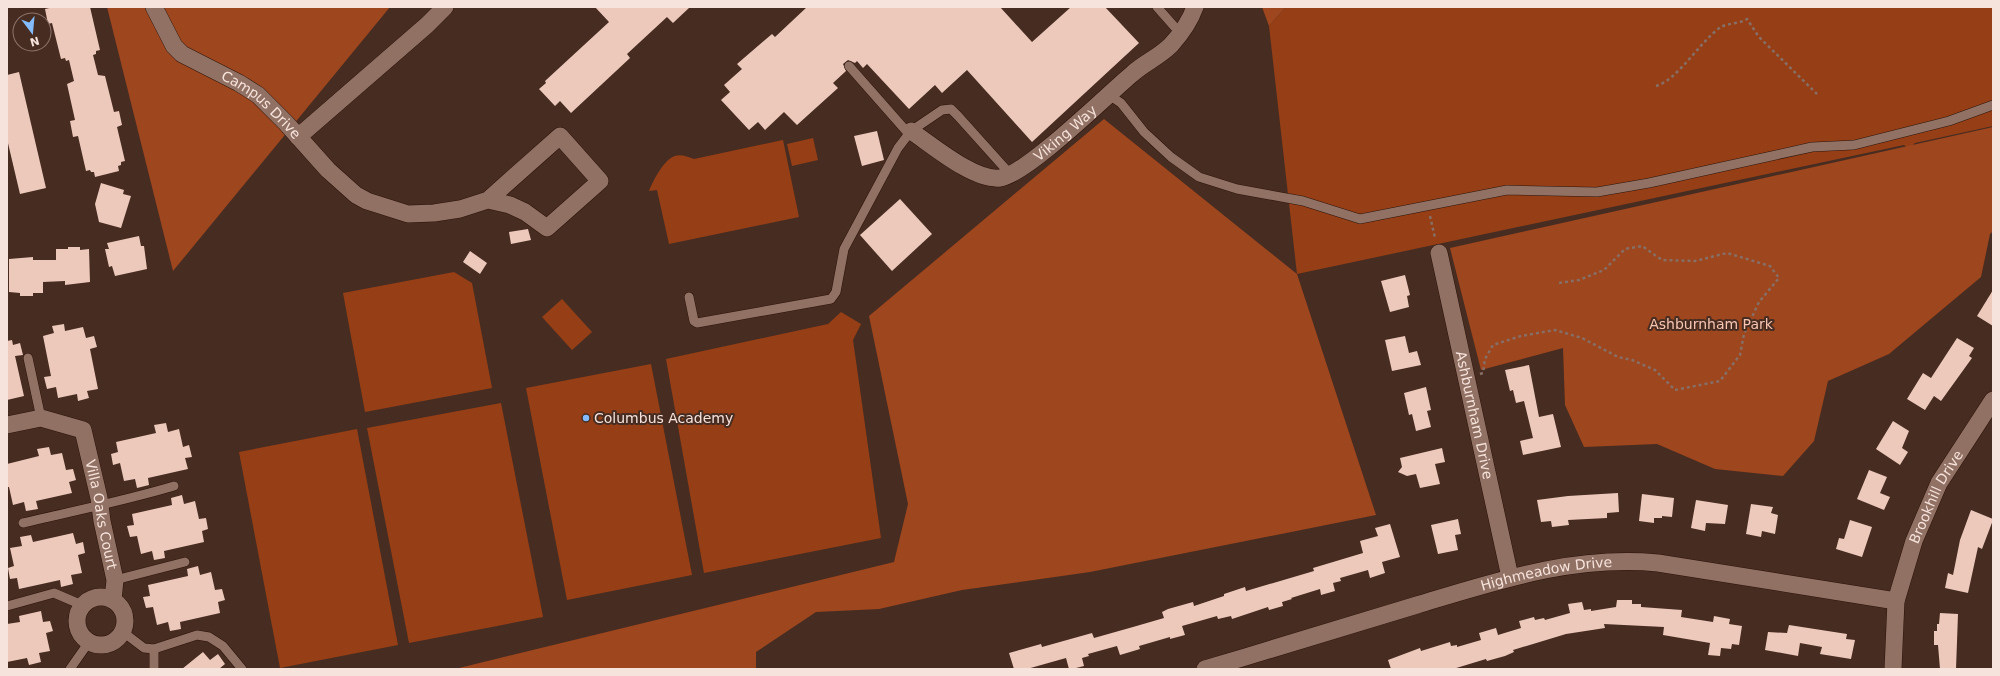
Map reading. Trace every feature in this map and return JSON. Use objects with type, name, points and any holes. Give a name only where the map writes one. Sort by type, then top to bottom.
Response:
[{"type":"street","name":"Campus Drive","points":[[154,7],[174,46],[182,54],[234,80],[258,95],[298,137],[445,7]]},
{"type":"street","name":"Viking Way","points":[[1011,175],[1057,140],[1133,72],[1161,54],[1180,33],[1192,15],[1195,7]]},
{"type":"street","points":[[909,132],[980,176],[1000,178],[1011,175]]},
{"type":"street","points":[[298,137],[344,186],[361,198],[408,214],[434,213],[460,209],[488,200],[560,136],[600,180],[547,228],[525,212],[510,205],[488,200]]},
{"type":"street","name":"Ashburnham Drive","points":[[1439,253],[1510,577]]},
{"type":"street","name":"Brookhill Drive","points":[[1893,669],[1896,601],[1914,541],[1939,484],[1993,400]]},
{"type":"street","points":[[7,425],[41,418]]},
{"type":"street","name":"Villa Oaks Court","points":[[41,418],[83,430],[115,580],[113,600]]},
{"type":"street","name":"Highmeadow Drive","points":[[1205,669],[1510,577],[1597,561],[1642,561],[1896,601]]},
{"type":"street","points":[[96,597],[105,597],[119,604],[126,618],[123,632],[118,639],[105,645],[96,645],[89,642],[78,629],[77,617],[82,606],[96,597]]},
{"type":"lane","points":[[1156,7],[1180,33]]},
{"type":"lane","points":[[849,66],[909,132]]},
{"type":"lane","points":[[1109,95],[1121,104],[1144,132],[1171,157],[1199,177],[1238,189],[1303,201],[1360,219],[1507,190],[1596,192],[1649,183],[1812,147],[1854,145],[1949,121],[1993,105]]},
{"type":"lane","points":[[689,297],[694,321],[697,323],[831,299],[836,292],[844,249],[898,148],[909,132],[942,110],[950,109],[1011,175]]},
{"type":"lane","points":[[28,358],[41,418]]},
{"type":"lane","points":[[23,523],[100,504],[131,499],[174,486]]},
{"type":"lane","points":[[115,580],[185,562]]},
{"type":"lane","points":[[7,606],[54,594],[82,606]]},
{"type":"lane","points":[[123,632],[144,648],[154,649],[197,635],[209,638],[223,646],[242,669]]},
{"type":"lane","points":[[72,669],[89,642]]},
{"type":"lane","points":[[154,649],[154,669]]},
{"type":"path","points":[[1656,86],[1669,79],[1722,27],[1747,19],[1759,37],[1817,94]]},
{"type":"path","points":[[1428,206],[1439,253]]},
{"type":"path","points":[[1466,377],[1483,373],[1484,359],[1493,345],[1522,336],[1555,330],[1582,338],[1618,357],[1632,360],[1655,370],[1675,390],[1720,381],[1740,355],[1744,334],[1759,302],[1779,278],[1770,266],[1727,253],[1695,261],[1662,260],[1642,246],[1625,249],[1604,270],[1580,280],[1559,283]]},
{"type":"shaded area","points":[[1286,7],[1993,7],[1993,126],[1915,143],[1909,149],[1904,145],[1297,274],[1269,26]]},
{"type":"shaded area","points":[[813,138],[818,160],[792,166],[787,144]]},
{"type":"shaded area","points":[[783,140],[799,217],[669,244],[657,190],[649,191],[656,176],[667,161],[677,155],[694,159]]},
{"type":"shaded area","points":[[454,272],[472,283],[492,388],[365,412],[343,293]]},
{"type":"shaded area","points":[[562,299],[592,332],[572,350],[542,317]]},
{"type":"shaded area","points":[[841,312],[861,324],[853,340],[881,538],[704,573],[666,359],[828,324]]},
{"type":"shaded area","points":[[651,364],[692,575],[567,600],[526,388]]},
{"type":"shaded area","points":[[501,403],[543,617],[409,643],[367,428]]},
{"type":"shaded area","points":[[357,429],[398,645],[280,668],[239,452]]},
{"type":"green space","points":[[107,7],[390,7],[173,271]]},
{"type":"green space","points":[[1262,7],[1286,7],[1269,26]]},
{"type":"green space","points":[[1104,119],[1297,274],[1376,515],[1090,572],[962,590],[879,609],[816,612],[756,652],[756,669],[455,669],[894,562],[908,504],[869,316]]},
{"type":"green space","name":"Ashburnham Park","points":[[1993,127],[1993,231],[1990,234],[1981,277],[1889,354],[1828,381],[1814,441],[1783,476],[1715,469],[1657,444],[1584,447],[1565,405],[1563,348],[1481,370],[1450,248]]},
{"type":"building","points":[[54,7],[90,7],[100,50],[96,51],[96,54],[93,55],[98,75],[105,76],[114,112],[119,111],[122,125],[117,127],[125,161],[121,162],[121,165],[118,166],[119,171],[95,177],[94,172],[91,172],[90,170],[86,171],[78,136],[73,137],[70,121],[75,120],[67,84],[74,81],[69,60],[66,61],[65,58],[61,59],[52,23],[52,12],[46,12],[45,9]]},
{"type":"building","points":[[595,7],[690,7],[673,23],[667,17],[627,54],[630,58],[571,113],[560,101],[555,106],[539,89],[546,83],[545,81],[609,22]]},
{"type":"building","points":[[807,7],[1000,7],[1032,42],[1071,7],[1105,7],[1139,43],[1032,142],[967,70],[942,93],[935,85],[909,109],[867,64],[863,68],[857,61],[855,63],[848,60],[843,64],[846,71],[833,83],[838,88],[797,125],[784,112],[765,130],[758,122],[749,130],[721,100],[730,92],[724,85],[742,69],[737,64],[772,34],[775,37]]},
{"type":"building","points":[[19,72],[46,188],[20,194],[7,139],[7,75]]},
{"type":"building","points":[[877,131],[884,160],[862,166],[854,136]]},
{"type":"building","points":[[101,183],[124,190],[123,194],[131,196],[121,228],[99,222],[95,204]]},
{"type":"building","points":[[900,199],[932,234],[892,271],[860,235]]},
{"type":"building","points":[[528,229],[531,240],[511,244],[509,232]]},
{"type":"building","points":[[139,236],[141,246],[144,246],[147,269],[115,276],[112,266],[109,267],[105,249],[109,249],[107,243]]},
{"type":"building","points":[[68,247],[80,247],[80,250],[89,249],[90,282],[65,285],[65,281],[43,282],[43,293],[33,293],[33,296],[20,296],[20,293],[9,292],[9,259],[33,257],[33,260],[56,260],[56,249],[68,249]]},
{"type":"building","points":[[470,251],[487,263],[480,274],[463,262]]},
{"type":"building","points":[[1405,275],[1410,295],[1407,296],[1409,307],[1390,312],[1381,281]]},
{"type":"building","points":[[1993,290],[1993,326],[1977,316]]},
{"type":"building","points":[[64,324],[65,331],[83,327],[86,338],[94,336],[97,347],[90,349],[98,389],[87,391],[89,398],[78,401],[77,394],[58,398],[56,387],[47,389],[44,377],[51,376],[43,336],[54,333],[52,326]]},
{"type":"building","points":[[1405,336],[1409,353],[1417,351],[1421,365],[1392,371],[1385,340]]},
{"type":"building","points":[[1957,338],[1974,348],[1969,356],[1972,358],[1941,401],[1934,396],[1925,410],[1907,399],[1923,373],[1931,378]]},
{"type":"building","points":[[12,340],[13,345],[20,343],[23,355],[15,356],[24,396],[7,400],[7,341]]},
{"type":"building","points":[[1529,365],[1539,417],[1553,414],[1561,447],[1523,455],[1520,441],[1533,438],[1524,401],[1516,403],[1513,390],[1510,391],[1505,370]]},
{"type":"building","points":[[1426,387],[1431,410],[1427,411],[1431,427],[1416,431],[1412,414],[1409,415],[1404,393]]},
{"type":"building","points":[[1893,421],[1909,431],[1902,448],[1908,452],[1900,465],[1876,449]]},
{"type":"building","points":[[166,423],[168,432],[179,429],[183,447],[189,445],[192,457],[185,458],[188,469],[148,478],[149,485],[137,488],[135,479],[124,481],[120,463],[113,465],[111,454],[118,452],[116,442],[156,433],[154,425]]},
{"type":"building","points":[[49,447],[51,455],[62,453],[66,470],[73,469],[76,480],[69,482],[72,493],[36,501],[38,509],[26,511],[24,502],[13,505],[9,487],[7,487],[7,464],[39,456],[37,449]]},
{"type":"building","points":[[1442,448],[1445,462],[1435,464],[1440,484],[1420,488],[1416,474],[1407,476],[1398,472],[1402,467],[1400,458]]},
{"type":"building","points":[[1869,470],[1887,477],[1880,493],[1890,497],[1884,510],[1857,499]]},
{"type":"building","points":[[1618,493],[1619,512],[1607,513],[1607,518],[1568,520],[1569,525],[1552,527],[1551,521],[1541,522],[1537,500],[1568,496]]},
{"type":"building","points":[[1642,494],[1674,498],[1672,517],[1662,516],[1662,518],[1654,518],[1654,523],[1639,521]]},
{"type":"building","points":[[182,495],[184,504],[195,501],[199,519],[206,518],[208,529],[202,531],[204,542],[164,551],[165,558],[154,560],[152,551],[141,554],[137,536],[130,537],[127,526],[134,525],[132,514],[172,505],[171,498]]},
{"type":"building","points":[[1696,500],[1728,505],[1725,524],[1706,523],[1705,531],[1691,528]]},
{"type":"building","points":[[1751,504],[1773,507],[1771,513],[1778,515],[1775,534],[1762,531],[1761,537],[1746,534]]},
{"type":"building","points":[[1971,510],[1993,520],[1982,549],[1978,547],[1968,593],[1945,588],[1948,573],[1953,575],[1960,540]]},
{"type":"building","points":[[1458,519],[1461,534],[1455,535],[1458,550],[1438,554],[1431,525]]},
{"type":"building","points":[[1850,520],[1872,527],[1862,557],[1836,549],[1839,538],[1844,539]]},
{"type":"building","points":[[1390,524],[1400,557],[1382,562],[1385,573],[1370,578],[1368,570],[1340,578],[1341,581],[1333,583],[1335,591],[1321,595],[1320,589],[1291,598],[1292,599],[1282,602],[1283,606],[1269,610],[1268,607],[1232,619],[1231,616],[1218,619],[1217,616],[1182,626],[1185,635],[1170,639],[1170,637],[1139,646],[1140,649],[1120,655],[1117,646],[1088,654],[1089,656],[1082,658],[1084,666],[1069,669],[1066,658],[1027,669],[1014,669],[1009,653],[1041,644],[1042,647],[1092,633],[1094,638],[1133,627],[1164,618],[1162,612],[1168,609],[1193,602],[1194,606],[1245,587],[1246,591],[1314,571],[1313,568],[1363,553],[1360,541],[1378,536],[1375,528]]},
{"type":"building","points":[[73,533],[76,544],[83,542],[85,553],[78,555],[82,573],[71,575],[73,584],[61,587],[60,580],[19,589],[17,578],[10,579],[8,568],[14,566],[10,548],[22,546],[20,537],[31,535],[33,542]]},
{"type":"building","points":[[198,566],[200,575],[211,572],[215,590],[222,589],[225,600],[218,602],[220,613],[180,622],[181,629],[170,631],[168,622],[157,625],[153,607],[146,608],[143,597],[150,596],[148,585],[188,576],[187,569]]},
{"type":"building","points":[[1617,600],[1632,600],[1632,604],[1641,604],[1641,607],[1682,610],[1681,617],[1713,622],[1714,616],[1730,619],[1729,624],[1742,626],[1739,645],[1732,644],[1731,649],[1721,648],[1720,656],[1708,655],[1710,643],[1663,635],[1664,627],[1604,624],[1605,628],[1566,634],[1513,650],[1514,652],[1505,656],[1487,661],[1486,659],[1453,669],[1391,669],[1388,660],[1420,648],[1421,651],[1450,642],[1451,646],[1457,645],[1457,647],[1481,640],[1479,633],[1496,628],[1498,635],[1521,628],[1519,621],[1534,617],[1535,620],[1544,618],[1545,620],[1570,613],[1568,604],[1582,602],[1584,610],[1591,609],[1591,611],[1616,607]]},
{"type":"building","points":[[41,611],[43,622],[50,621],[53,631],[46,633],[50,651],[39,653],[41,662],[29,665],[27,658],[7,662],[7,624],[20,622],[19,616]]},
{"type":"building","points":[[1940,613],[1958,614],[1956,669],[1940,669],[1938,645],[1934,645],[1934,631],[1937,631]]},
{"type":"building","points":[[1789,625],[1847,634],[1846,639],[1855,640],[1851,659],[1820,654],[1822,647],[1800,643],[1798,656],[1765,650],[1768,632],[1787,633]]},
{"type":"building","points":[[203,652],[210,660],[218,654],[225,664],[219,669],[182,669]]},
{"type":"place","name":"Columbus Academy","points":[[586,418]]}]
